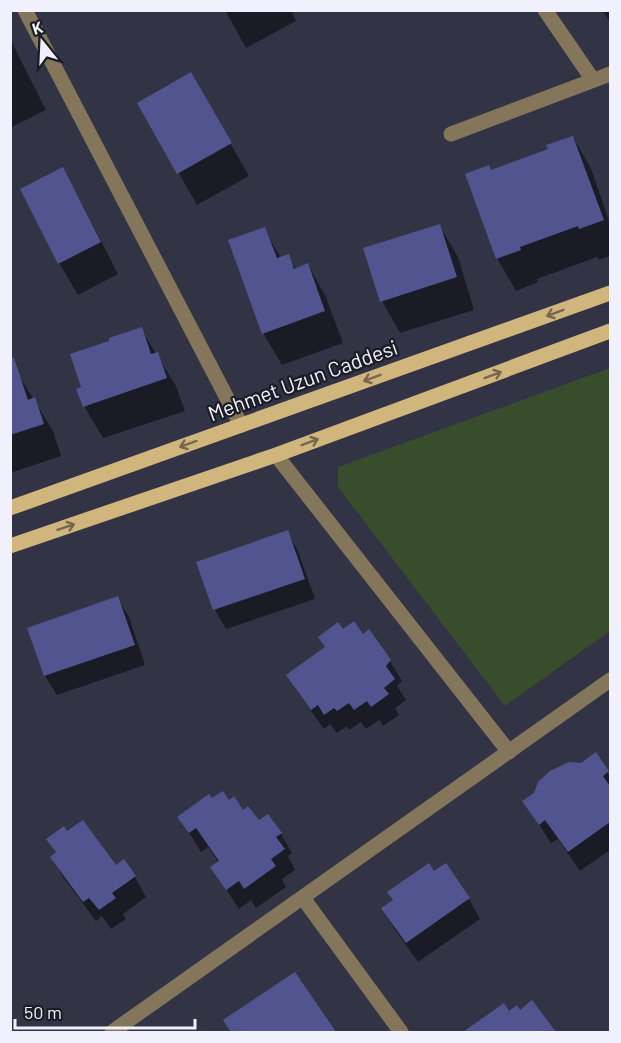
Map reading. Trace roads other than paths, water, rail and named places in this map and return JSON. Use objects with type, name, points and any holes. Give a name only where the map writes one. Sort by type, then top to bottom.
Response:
[{"type":"main road","name":"Mehmet Uzun Caddesi","points":[[10,508],[610,293]]},
{"type":"main road","points":[[10,546],[276,455],[610,331]]},
{"type":"street","points":[[26,10],[241,425]]},
{"type":"street","points":[[545,10],[593,80]]},
{"type":"street","points":[[451,134],[610,74]]},
{"type":"street","points":[[276,455],[509,752]]},
{"type":"street","points":[[112,1032],[610,680]]},
{"type":"street","points":[[303,898],[402,1032]]}]
